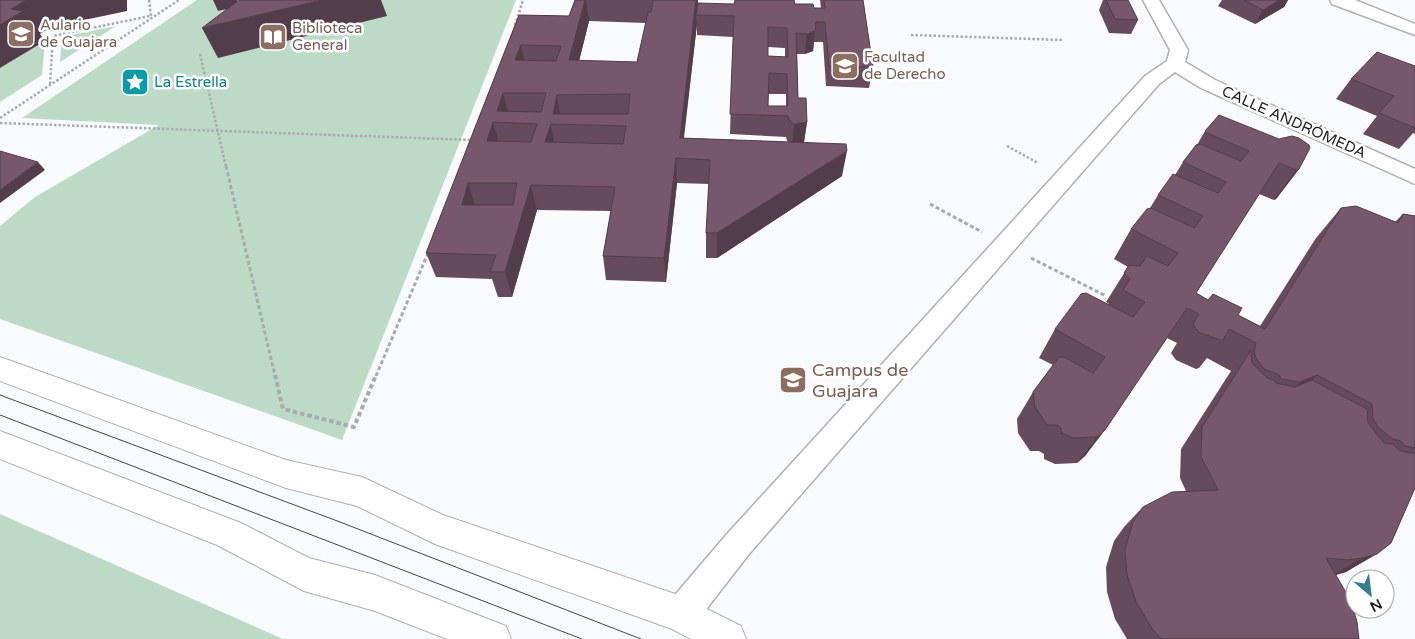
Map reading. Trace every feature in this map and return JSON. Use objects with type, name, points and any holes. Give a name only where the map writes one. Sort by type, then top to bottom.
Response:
[{"type":"street","points":[[681,614],[744,536],[1152,80],[1175,64],[1179,50],[1151,0]]},
{"type":"street","points":[[1338,0],[1371,11],[1415,30]]},
{"type":"street","name":"CALLE ANDRÓMEDA","points":[[1175,64],[1208,84],[1415,177]]},
{"type":"street","points":[[0,369],[286,474],[362,492],[435,528],[681,614],[728,639]]},
{"type":"street","points":[[0,445],[229,534],[304,574],[375,593],[493,639]]},
{"type":"path","points":[[149,0],[152,17]]},
{"type":"path","points":[[0,118],[179,0]]},
{"type":"path","points":[[514,28],[523,0]]},
{"type":"path","points":[[50,84],[53,36],[152,17]]},
{"type":"path","points":[[911,35],[1064,40]]},
{"type":"path","points":[[200,54],[283,409],[354,427],[430,248]]},
{"type":"path","points":[[0,123],[476,140],[472,149]]},
{"type":"path","points":[[1008,146],[1038,163]]},
{"type":"path","points":[[930,204],[964,223]]},
{"type":"path","points":[[1030,257],[1106,296]]},
{"type":"green space","points":[[197,0],[232,0],[240,6],[369,0],[516,0],[342,440],[0,319],[0,226],[35,197],[159,125],[22,118]]},
{"type":"green space","points":[[116,26],[60,62],[62,37]]},
{"type":"green space","points":[[45,41],[42,75],[0,102],[0,68]]},
{"type":"green space","points":[[0,514],[283,639],[0,639]]},
{"type":"building","points":[[0,0],[26,0],[11,9],[23,11],[0,25]]},
{"type":"building","points":[[239,0],[322,0],[202,28]]},
{"type":"building","points":[[575,0],[585,0],[569,60],[637,62],[648,12],[651,12],[653,0],[696,0],[680,138],[846,144],[847,151],[717,233],[706,233],[710,160],[676,158],[664,258],[603,256],[615,187],[531,185],[505,272],[490,272],[496,255],[426,253],[519,15],[569,16]],"holes":[[[521,45],[561,46],[556,61],[515,60]],[[503,93],[546,93],[541,112],[497,111]],[[630,94],[628,114],[553,114],[557,95]],[[493,122],[537,124],[531,142],[487,141]],[[551,124],[626,126],[623,144],[545,142]],[[468,183],[517,183],[513,205],[462,205]]]},
{"type":"building","name":"Facultad de Derecho","points":[[735,0],[794,0],[795,4],[813,4],[814,8],[825,8],[824,0],[863,0],[873,67],[829,66],[825,22],[816,22],[815,31],[807,34],[796,33],[798,98],[806,98],[807,122],[794,124],[789,120],[788,116],[730,114],[734,16],[696,15],[698,3],[734,4]],"holes":[[[768,27],[787,28],[788,57],[768,56]],[[769,73],[787,74],[788,106],[768,106]]]},
{"type":"building","points":[[1106,0],[1128,0],[1138,20],[1115,19]]},
{"type":"building","points":[[1244,0],[1280,0],[1263,10]]},
{"type":"building","points":[[1377,52],[1415,66],[1415,128],[1379,113],[1394,96],[1351,79]]},
{"type":"building","points":[[1219,115],[1279,139],[1292,136],[1299,138],[1309,145],[1310,148],[1299,169],[1296,170],[1279,163],[1196,293],[1208,300],[1213,294],[1242,308],[1238,315],[1265,329],[1341,208],[1356,206],[1398,223],[1403,214],[1415,216],[1415,448],[1405,446],[1401,441],[1393,439],[1379,428],[1373,419],[1372,404],[1317,375],[1300,382],[1281,379],[1279,375],[1264,369],[1256,358],[1254,352],[1256,343],[1229,329],[1223,340],[1198,332],[1193,324],[1199,314],[1187,308],[1105,430],[1097,437],[1073,438],[1062,433],[1061,428],[1057,425],[1047,425],[1035,407],[1033,392],[1059,357],[1064,357],[1093,373],[1105,357],[1055,329],[1081,294],[1086,293],[1133,317],[1145,302],[1123,290],[1130,279],[1124,273],[1129,265],[1140,266],[1147,256],[1168,266],[1178,253],[1131,229],[1147,209],[1151,208],[1194,228],[1203,216],[1158,195],[1173,174],[1218,193],[1226,182],[1183,162],[1196,145],[1200,144],[1241,161],[1249,151],[1205,131]]},
{"type":"building","points":[[0,151],[38,162],[0,190]]},
{"type":"building","points":[[1251,350],[1252,363],[1267,378],[1274,380],[1276,383],[1295,387],[1312,380],[1367,409],[1368,423],[1384,443],[1393,444],[1399,450],[1415,453],[1415,488],[1391,543],[1377,554],[1362,558],[1348,560],[1326,558],[1345,591],[1345,619],[1356,619],[1359,639],[1161,639],[1153,630],[1136,602],[1127,575],[1125,549],[1133,522],[1143,507],[1172,492],[1218,490],[1201,457],[1202,427]]},
{"type":"tram line","points":[[0,395],[340,522],[641,639]]},
{"type":"tram line","points":[[0,415],[582,639]]},
{"type":"place","name":"Aulario de Guajara","points":[[21,34]]},
{"type":"place","name":"Biblioteca General","points":[[273,37]]},
{"type":"place","name":"Facultad de Derecho","points":[[845,66]]},
{"type":"place","name":"La Estrella","points":[[135,82]]},
{"type":"place","name":"Campus de Guajara","points":[[793,380]]}]
